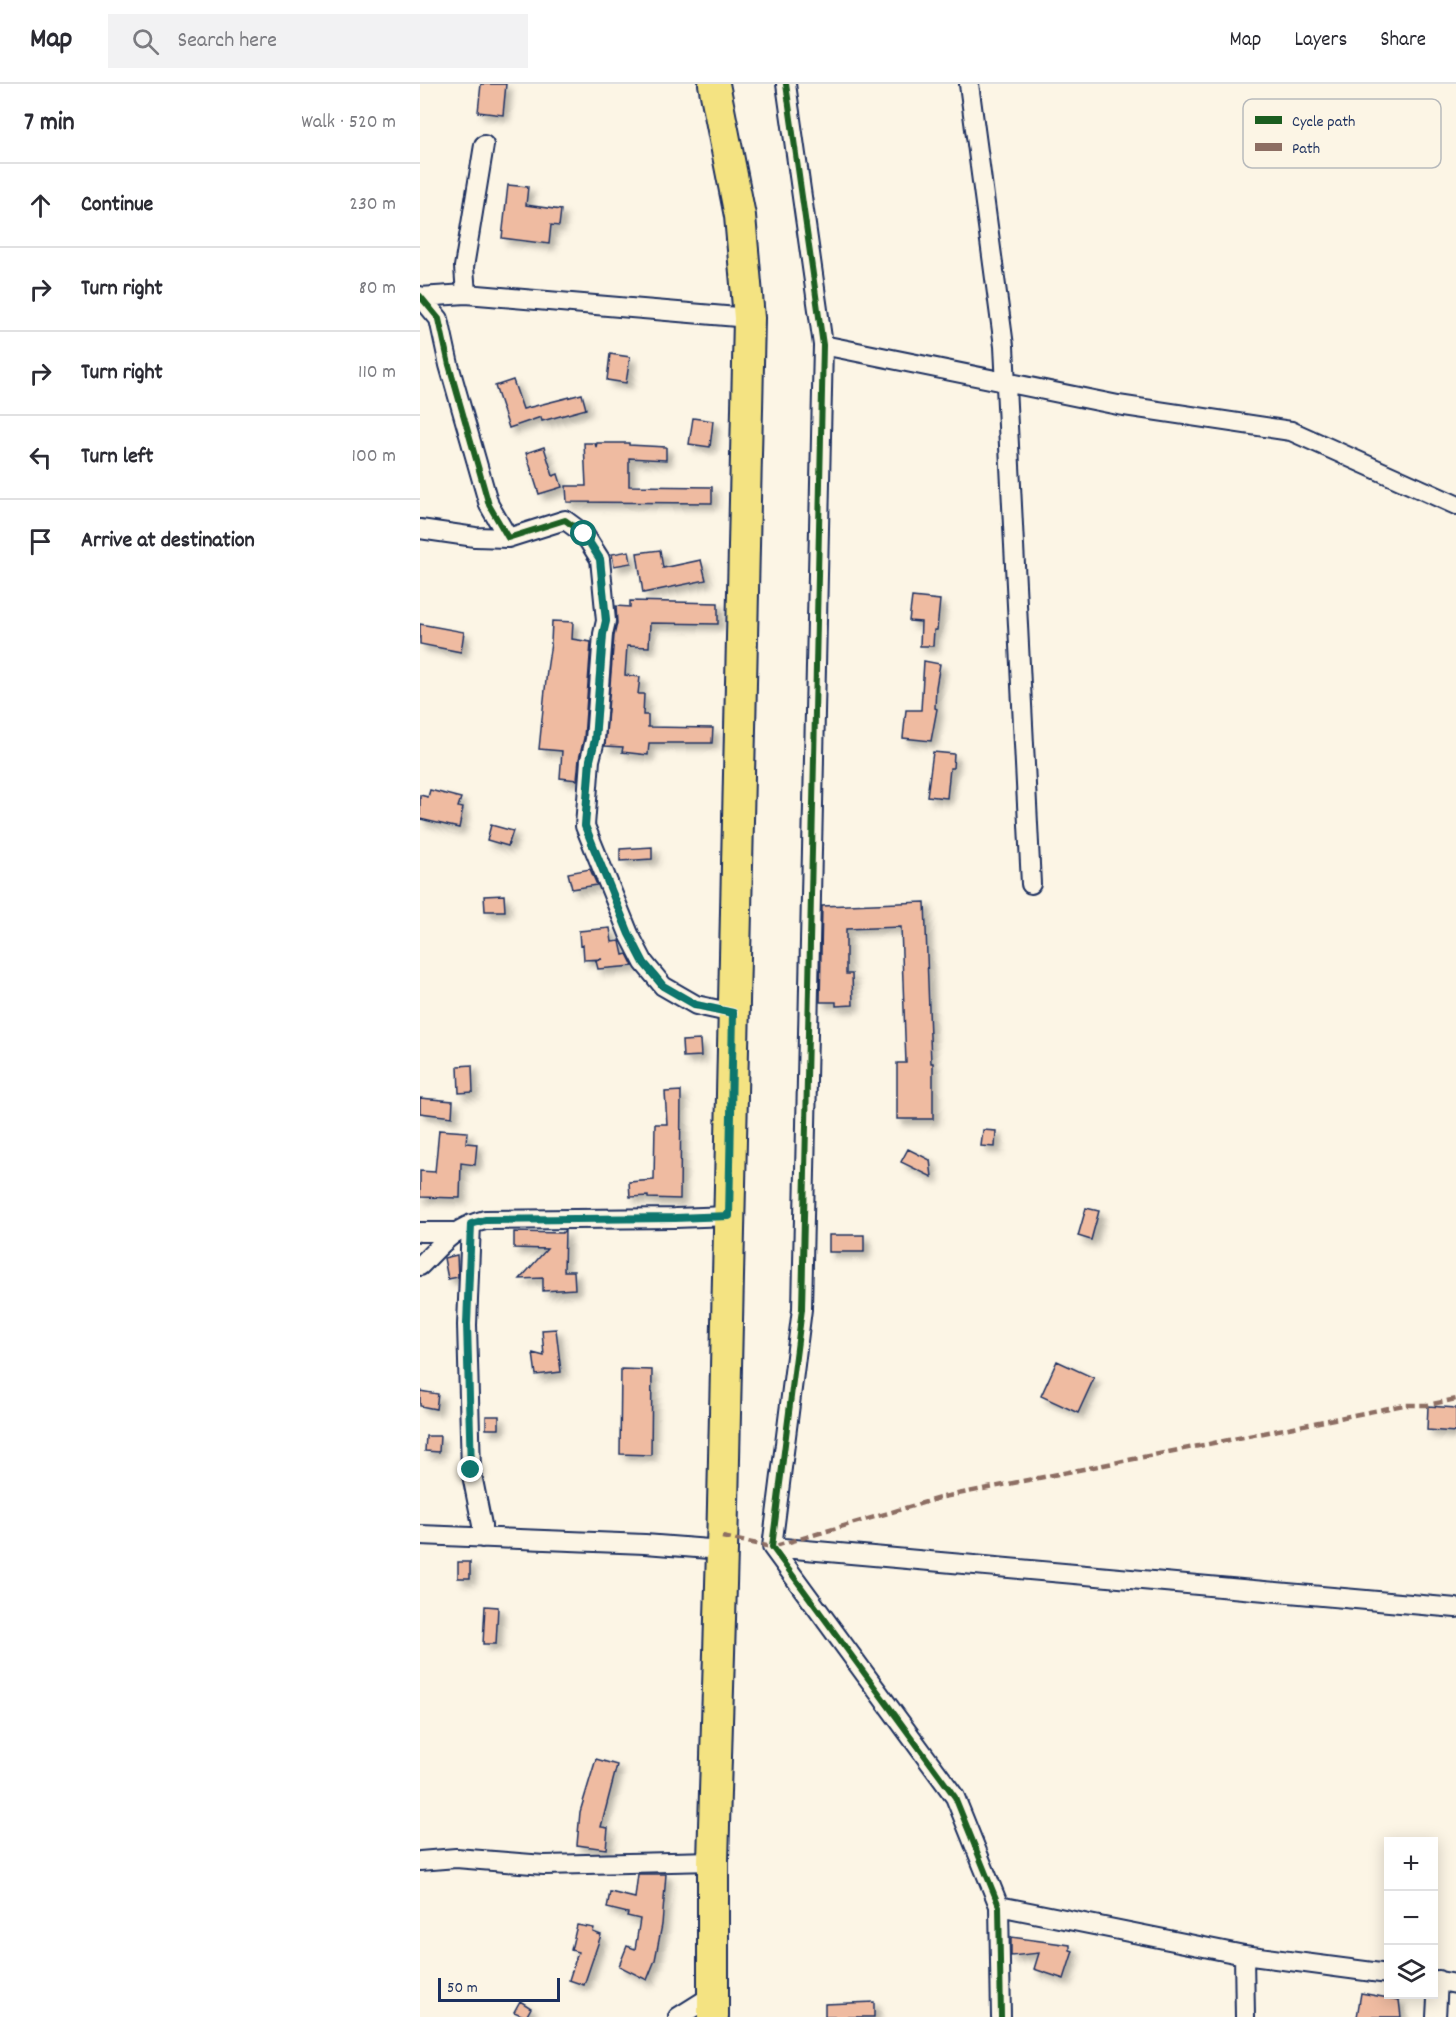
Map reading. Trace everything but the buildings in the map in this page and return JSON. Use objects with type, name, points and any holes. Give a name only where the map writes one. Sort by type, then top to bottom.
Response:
[{"type":"main road","points":[[713,2006],[713,1861],[749,318],[740,216],[714,84]]},
{"type":"street","points":[[786,84],[823,345],[802,1309],[772,1547],[955,1797],[999,1906],[1001,2017]]},
{"type":"street","points":[[969,84],[1004,346],[1031,884]]},
{"type":"street","points":[[466,294],[464,267],[484,145]]},
{"type":"street","points":[[421,297],[466,294],[749,318]]},
{"type":"street","points":[[421,297],[439,319],[449,365],[489,505],[508,538]]},
{"type":"street","points":[[823,345],[1118,405],[1291,431],[1456,505]]},
{"type":"street","points":[[420,529],[475,537],[508,538],[566,520],[584,534],[600,559],[606,621],[585,826],[629,934],[644,963],[663,986],[696,1005],[733,1013]]},
{"type":"street","points":[[420,1266],[453,1232],[485,1220],[729,1216]]},
{"type":"street","points":[[471,1224],[467,1324],[471,1459],[482,1538]]},
{"type":"street","points":[[420,1232],[453,1232]]},
{"type":"street","points":[[420,1535],[645,1544],[722,1550]]},
{"type":"street","points":[[772,1547],[1456,1608]]},
{"type":"street","points":[[420,1861],[456,1858],[544,1865],[713,1861]]},
{"type":"street","points":[[999,1906],[1244,1955],[1384,1973]]},
{"type":"street","points":[[1244,1955],[1245,2017]]},
{"type":"street","points":[[1436,2017],[1443,1981]]},
{"type":"street","points":[[678,2017],[713,2006]]},
{"type":"marked path","points":[[722,1537],[772,1547],[943,1497],[1404,1405],[1428,1405],[1456,1399]]},
{"type":"cycle path","points":[[786,84],[823,345],[802,1309],[772,1547],[955,1797],[999,1906],[1001,2017]]},
{"type":"cycle path","points":[[420,296],[439,319],[449,365],[489,505],[508,538],[565,520],[584,534],[600,559],[606,621],[585,826],[629,934],[644,963],[663,986],[696,1005],[733,1013]]},
{"type":"route","points":[[471,1470],[467,1324],[471,1224],[485,1220],[729,1216],[733,1013],[696,1005],[663,986],[644,963],[629,934],[585,826],[590,760],[595,740],[596,697],[606,621],[600,559],[584,534]]}]
